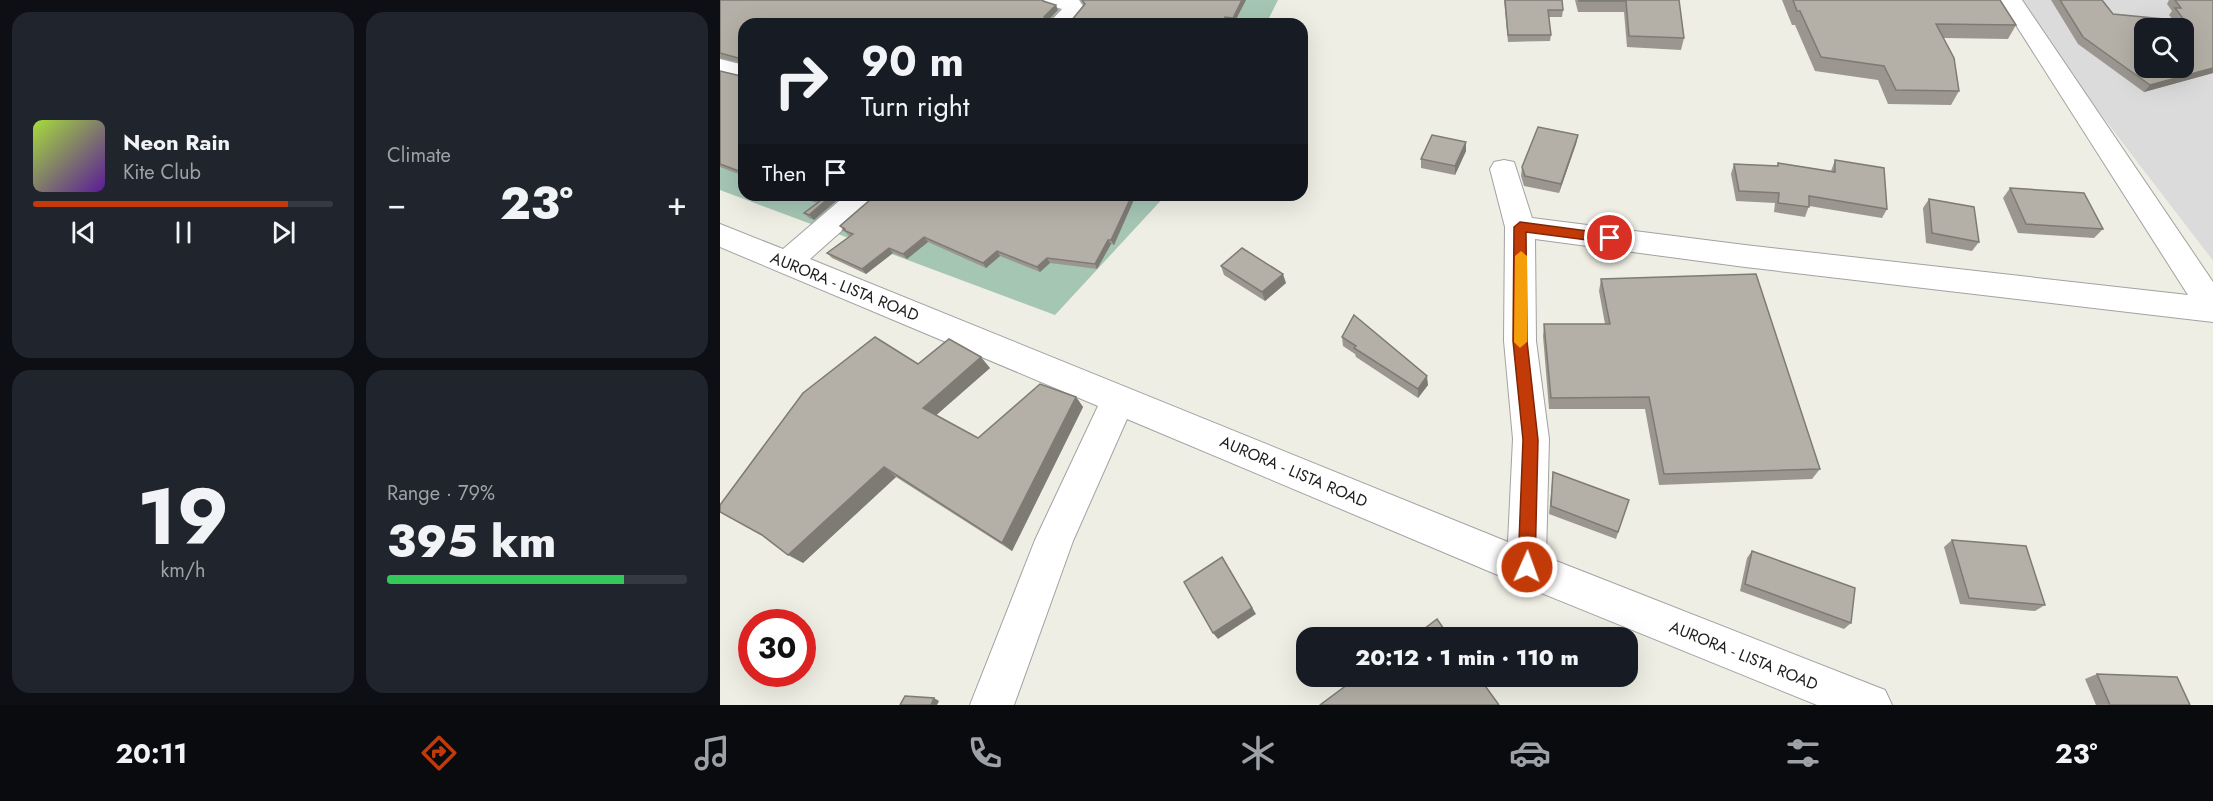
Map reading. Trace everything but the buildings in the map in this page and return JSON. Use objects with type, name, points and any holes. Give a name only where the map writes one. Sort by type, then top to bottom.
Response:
[{"type":"street","points":[[1055,0],[1070,4],[1074,9],[1066,18]]},
{"type":"street","points":[[2011,0],[2213,308]]},
{"type":"street","points":[[720,66],[738,70]]},
{"type":"street","points":[[1504,169],[1520,227],[1520,341],[1531,440],[1527,567]]},
{"type":"street","points":[[788,261],[857,201]]},
{"type":"street","points":[[1520,227],[1745,256],[2213,308]]},
{"type":"street","name":"AURORA - LISTA ROAD","points":[[720,235],[788,261],[1527,567],[1870,705]]},
{"type":"street","points":[[992,705],[1054,540],[1119,398]]},
{"type":"shaded area","points":[[2013,0],[2213,0],[2213,261]]},
{"type":"green space","points":[[720,0],[1278,0],[1269,18],[738,18],[738,197],[720,190]]},
{"type":"green space","points":[[749,201],[1160,201],[1055,315]]},
{"type":"slow traffic","points":[[1520,342],[1521,256]]},
{"type":"route","points":[[1527,567],[1531,440],[1520,341],[1522,278],[1520,227],[1610,238]]}]
